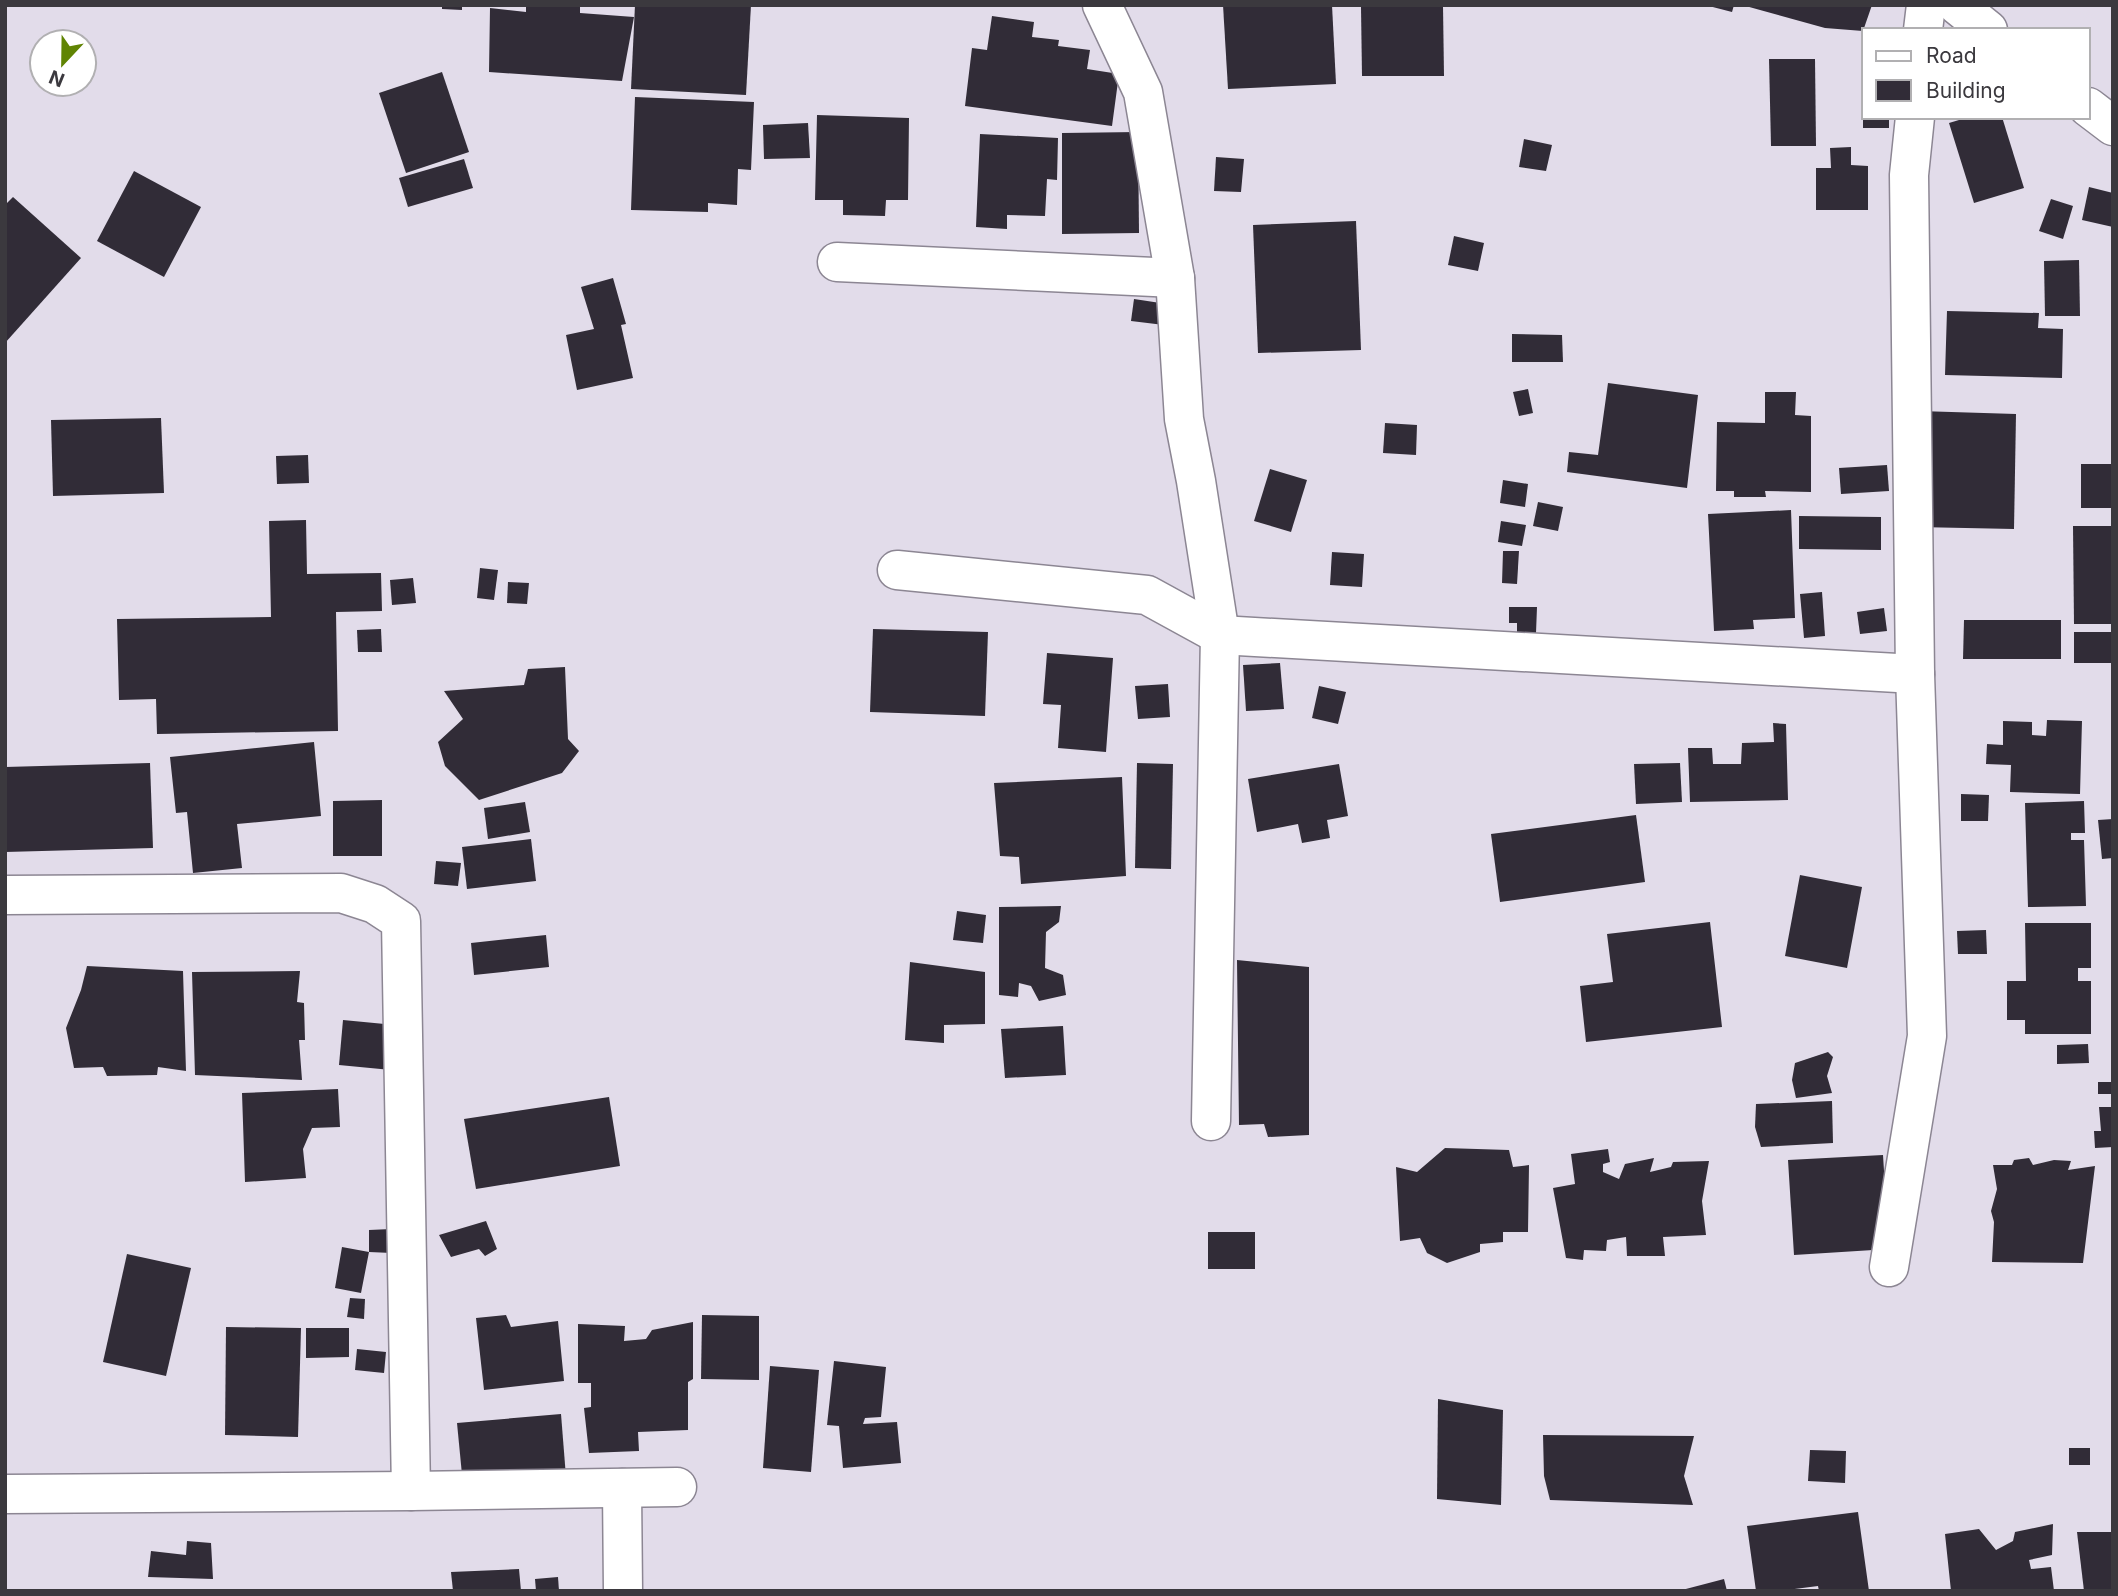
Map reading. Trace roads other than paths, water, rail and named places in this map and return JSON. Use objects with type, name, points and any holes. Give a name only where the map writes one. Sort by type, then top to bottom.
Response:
[{"type":"street","points":[[1102,5],[1143,92],[1175,278],[1184,419],[1220,635],[1210,1121]]},
{"type":"street","points":[[1923,28],[1926,5]]},
{"type":"street","points":[[1956,5],[1985,28]]},
{"type":"street","points":[[2090,109],[2113,126]]},
{"type":"street","points":[[1889,1267],[1927,1037],[1915,674],[1909,175],[1915,119]]},
{"type":"street","points":[[837,262],[1175,278]]},
{"type":"street","points":[[897,570],[1147,595],[1220,635],[1915,674]]},
{"type":"street","points":[[5,895],[341,893],[375,904],[401,922],[411,1492]]},
{"type":"street","points":[[5,1494],[411,1492],[677,1487]]},
{"type":"street","points":[[622,1488],[623,1591]]}]
